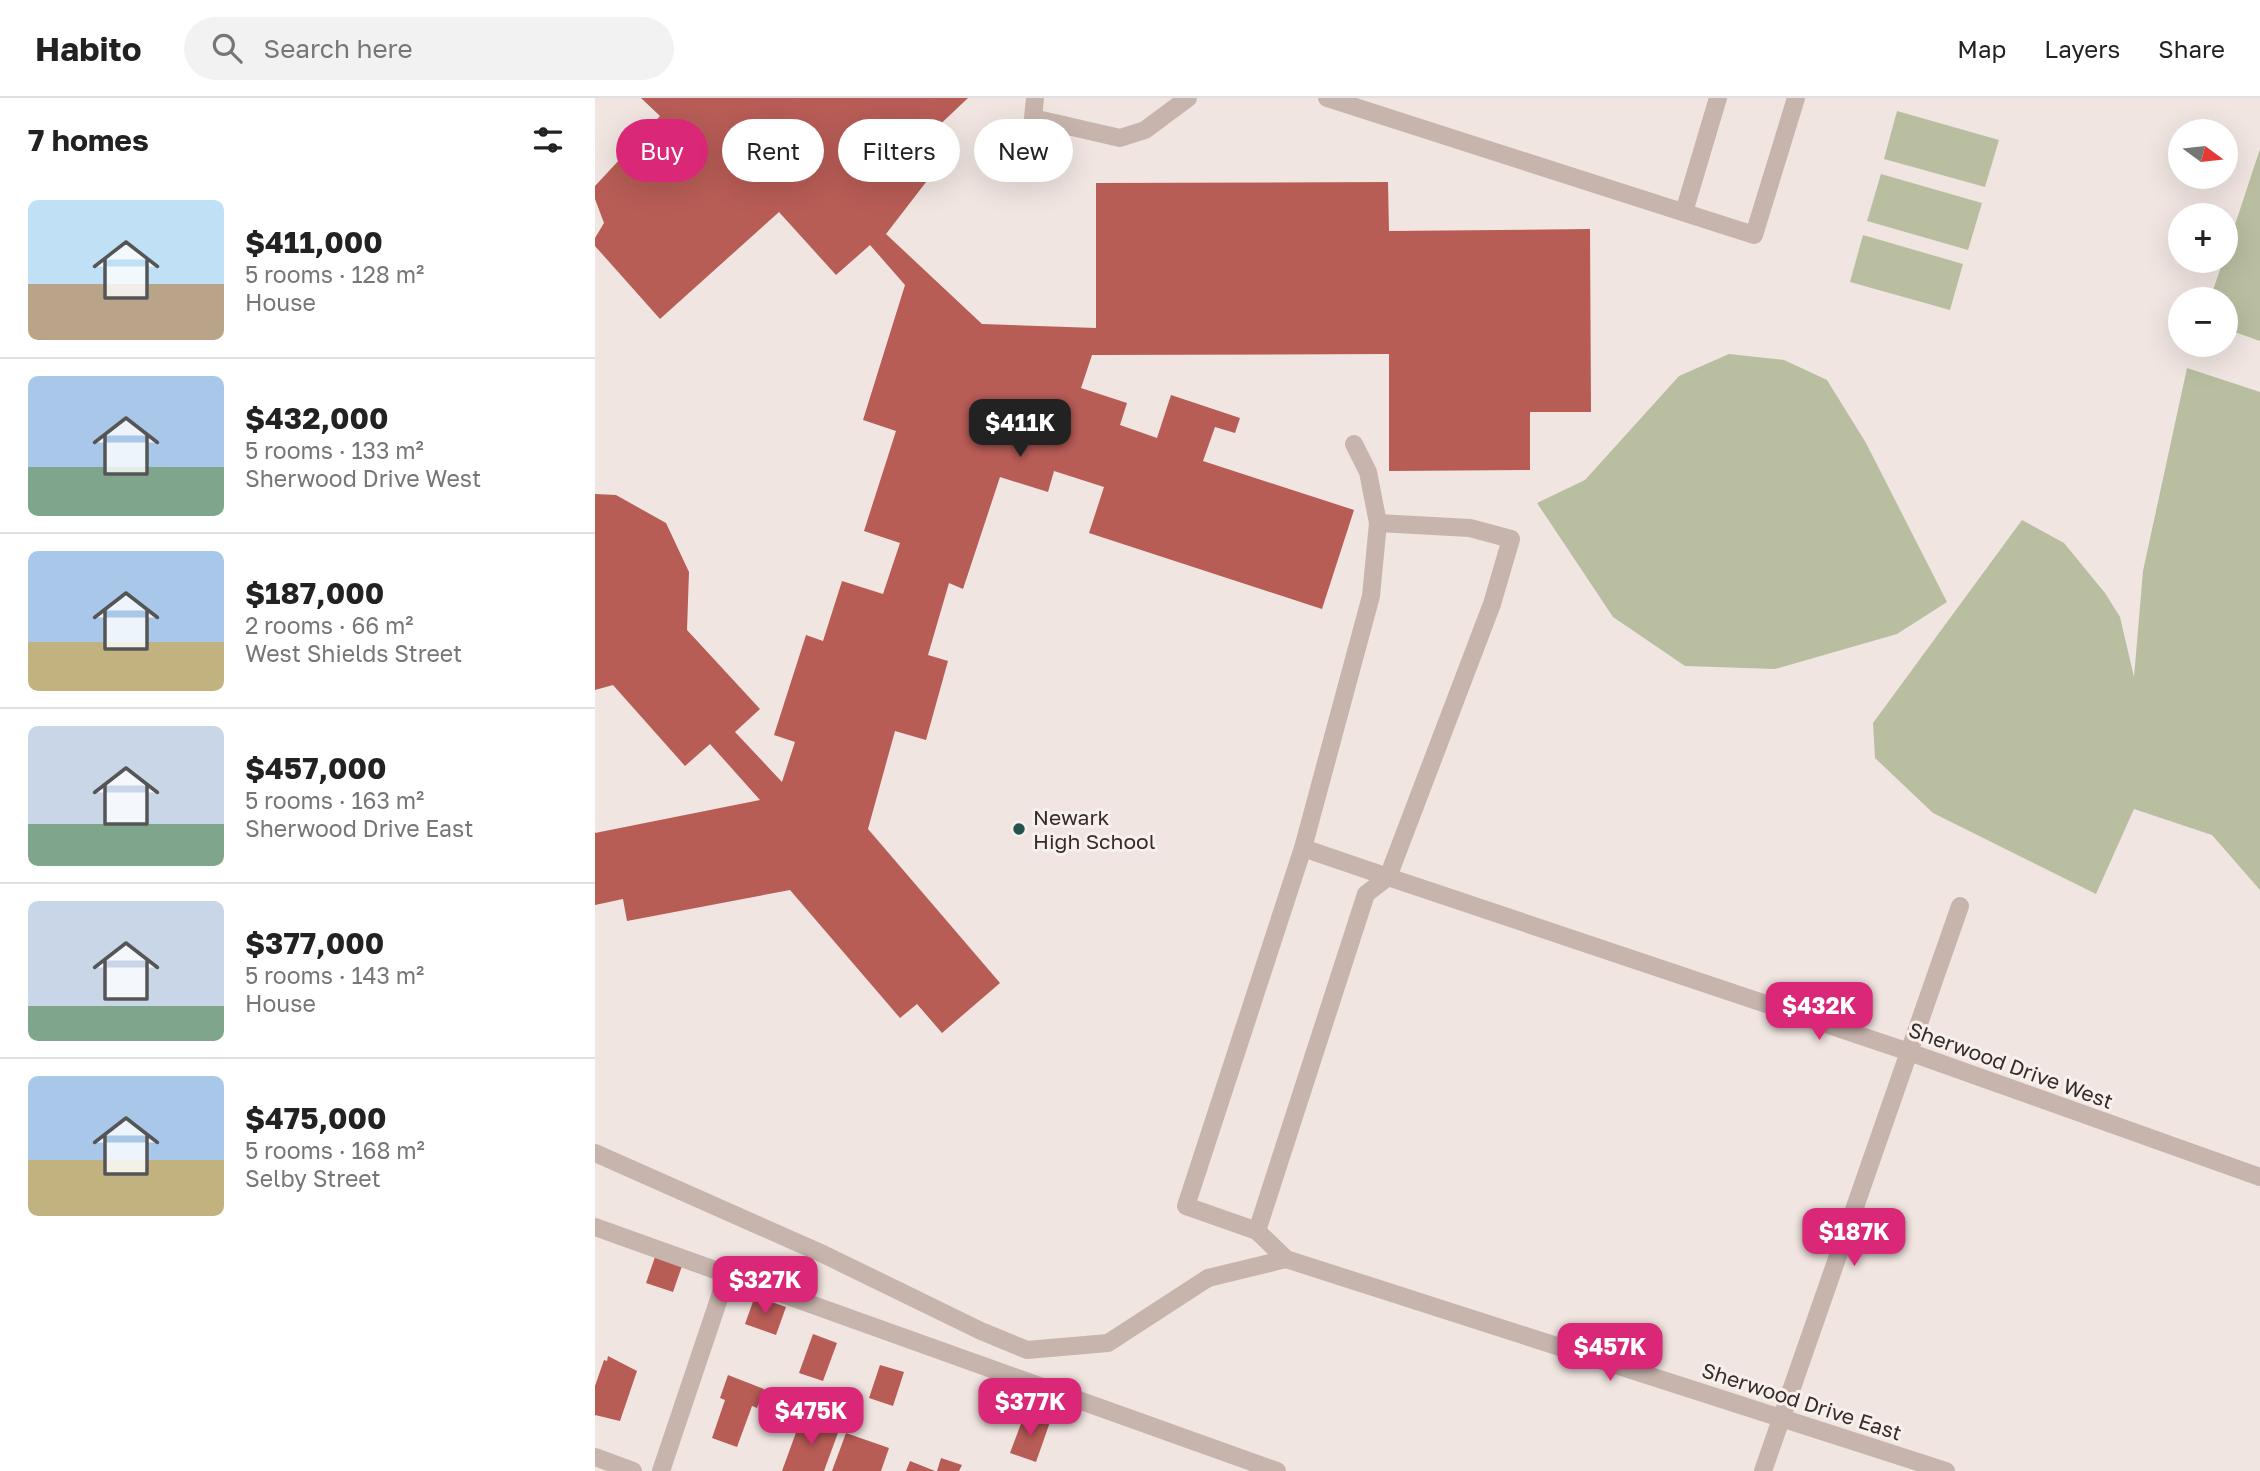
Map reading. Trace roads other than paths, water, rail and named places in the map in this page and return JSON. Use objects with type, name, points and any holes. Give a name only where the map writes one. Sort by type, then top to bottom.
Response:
[{"type":"street","points":[[1035,98],[1033,118],[1120,138],[1145,130],[1188,98]]},
{"type":"street","points":[[1327,98],[1754,235],[1795,98]]},
{"type":"street","points":[[1684,212],[1718,98]]},
{"type":"street","points":[[1286,1259],[1257,1231],[1186,1206],[1303,848],[1371,596],[1378,523],[1368,472],[1354,444]]},
{"type":"street","points":[[1257,1231],[1366,894],[1388,877],[1492,604],[1511,539],[1470,528],[1378,523]]},
{"type":"street","name":"Sherwood Drive West","points":[[1303,848],[1909,1052],[2260,1177]]},
{"type":"street","points":[[1763,1471],[1960,906]]},
{"type":"street","points":[[595,1153],[823,1254],[981,1331],[1027,1350],[1108,1343],[1208,1278],[1286,1259]]},
{"type":"street","points":[[595,1227],[1277,1471]]},
{"type":"street","name":"Sherwood Drive East","points":[[1286,1259],[1946,1471]]},
{"type":"street","points":[[661,1471],[727,1275]]},
{"type":"street","points":[[595,1457],[633,1471]]},
{"type":"place","name":"Newark High School","points":[[1019,829]]}]
